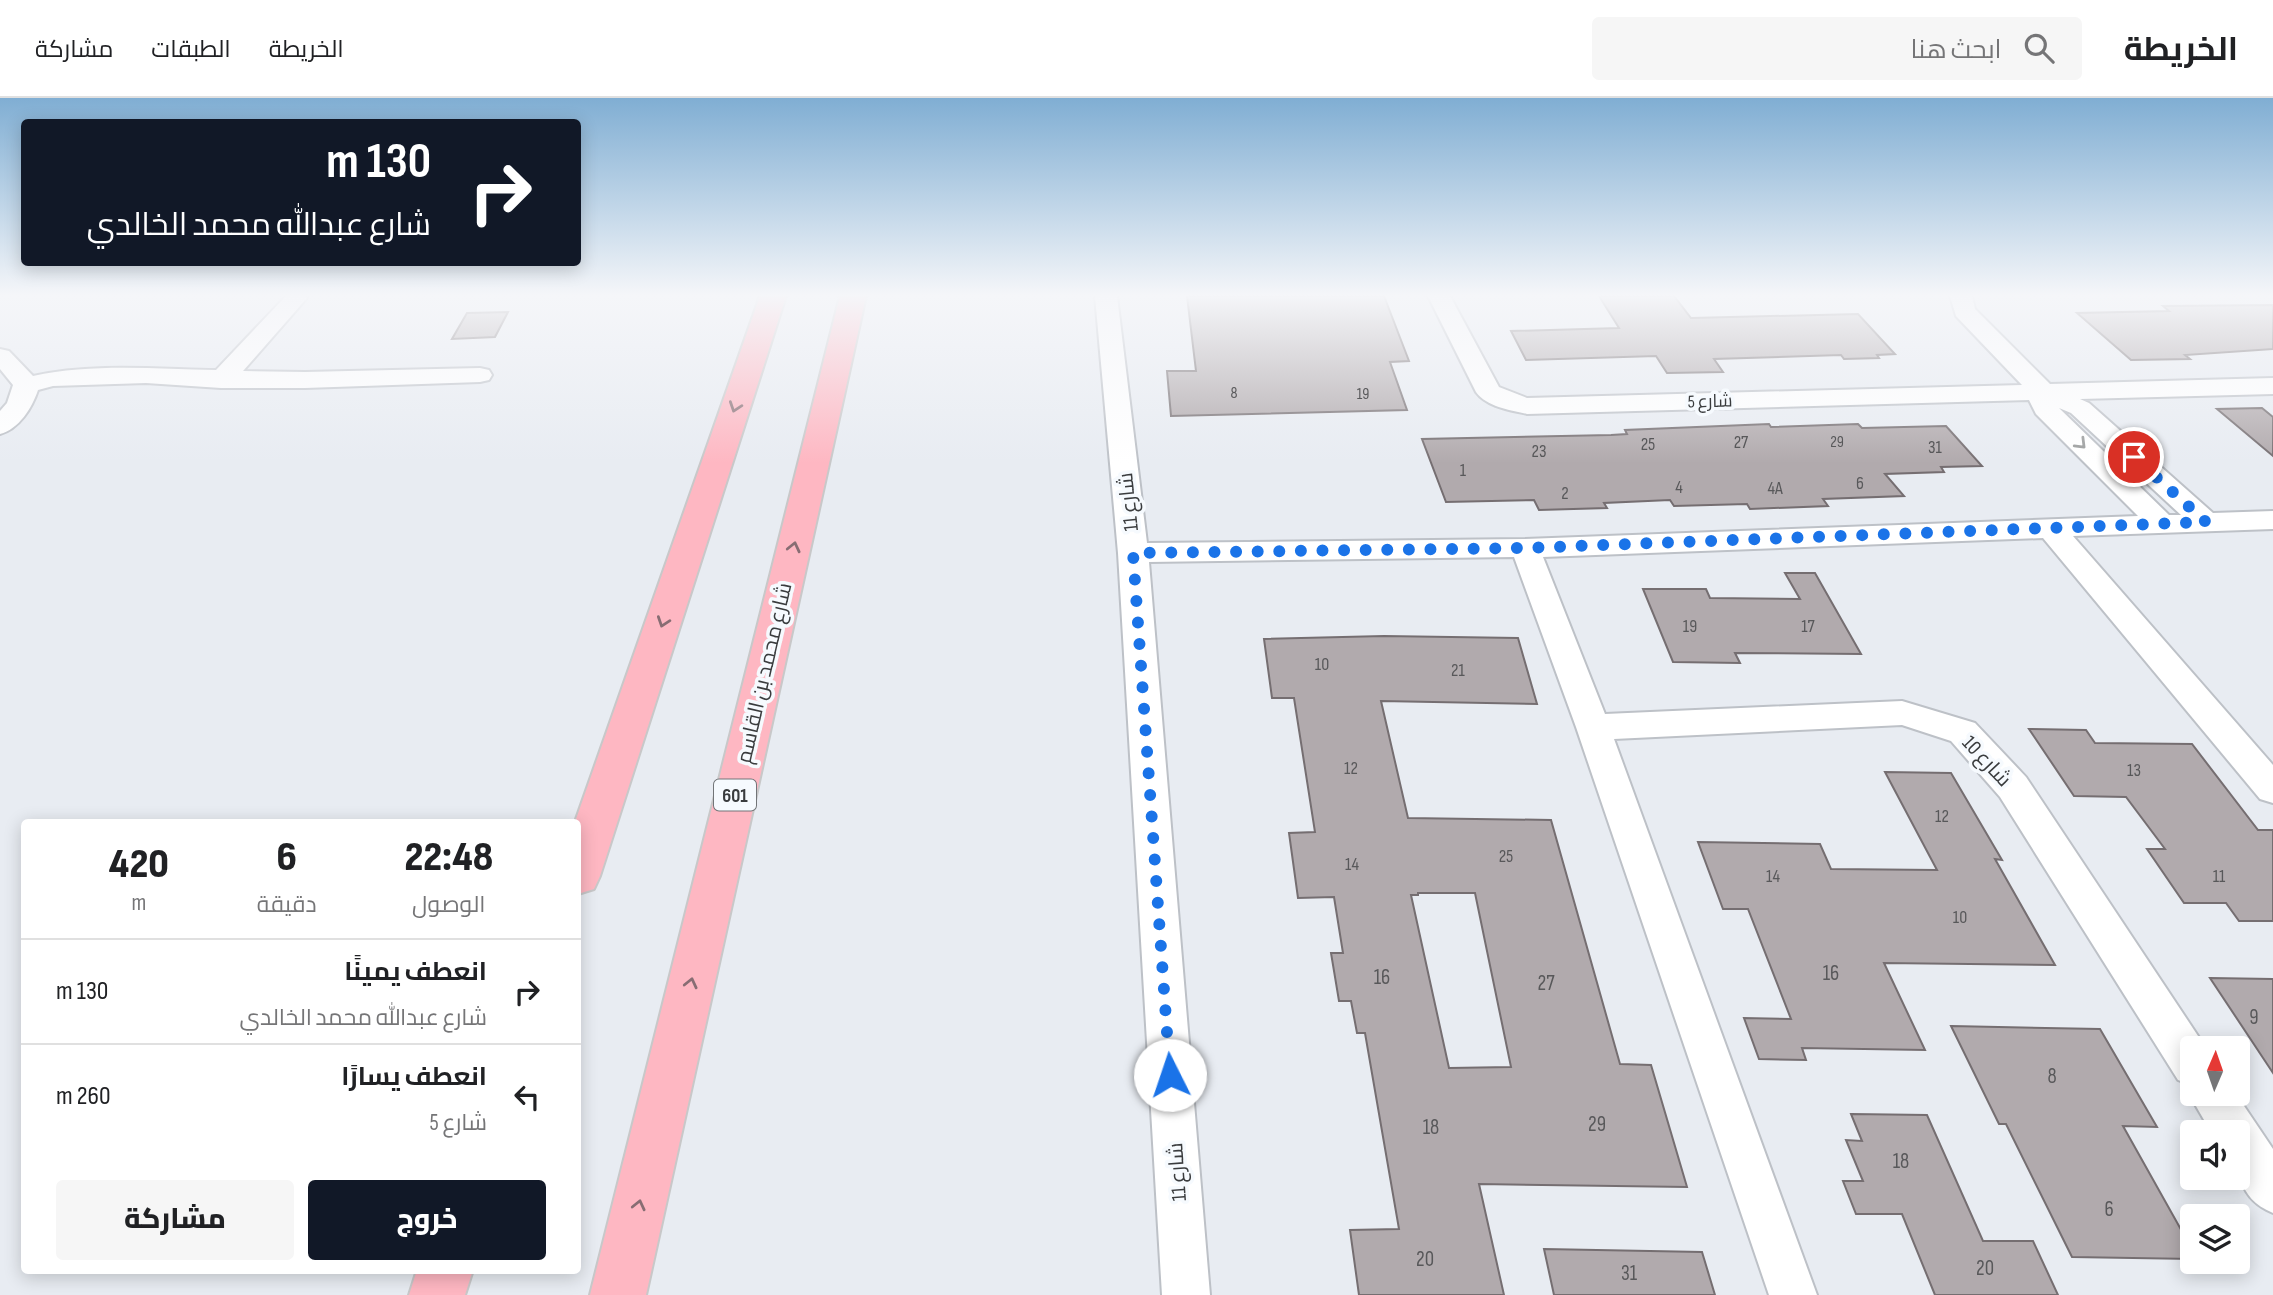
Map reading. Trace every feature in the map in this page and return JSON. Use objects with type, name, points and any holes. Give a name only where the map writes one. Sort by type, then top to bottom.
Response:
[{"type":"main road","points":[[581,867],[754,352]]},
{"type":"main road","name":"شارع محمد بن القاسم","points":[[618,1295],[840,352]]},
{"type":"main road","points":[[437,1295],[444,1274]]},
{"type":"street","points":[[221,380],[247,352]]},
{"type":"street","name":"شارع 11","points":[[1112,352],[1133,553],[1186,1295]]},
{"type":"street","name":"شارع 5","points":[[1468,352],[1489,392],[1516,404],[2273,386]]},
{"type":"street","name":"شارع 5","points":[[2004,352],[2043,392],[2080,408],[2206,522]]},
{"type":"street","points":[[0,356],[19,374],[26,385],[24,397],[0,426]]},
{"type":"street","points":[[26,385],[53,379],[146,376],[221,380],[480,375]]},
{"type":"street","name":"شارع 5","points":[[2043,392],[2041,398],[2045,409],[2162,524]]},
{"type":"street","points":[[1133,553],[1525,548],[2273,520]]},
{"type":"street","points":[[2050,528],[2273,789]]},
{"type":"street","points":[[1525,548],[1593,727],[1793,1295]]},
{"type":"street","name":"شارع 10","points":[[1593,727],[1902,713],[1963,732],[2013,787],[2180,1046]]},
{"type":"street","points":[[2250,1154],[2273,1190]]},
{"type":"street","points":[[625,1295],[630,1244]]},
{"type":"building","points":[[1194,352],[1405,352],[1409,361],[1390,362],[1407,410],[1171,416],[1167,371],[1196,371]]},
{"type":"building","points":[[1522,352],[1893,352],[1895,354],[1877,355],[1879,358],[1844,359],[1841,355],[1714,359],[1723,372],[1667,373],[1656,356],[1526,360]]},
{"type":"building","points":[[2122,352],[2231,352],[2185,355],[2190,359],[2131,360]]},
{"type":"building","points":[[2262,408],[2273,417],[2273,456],[2217,409]]},
{"type":"building","points":[[1769,424],[1771,427],[1858,424],[1862,428],[1946,426],[1982,466],[1941,467],[1944,472],[1885,474],[1904,496],[1823,499],[1828,506],[1750,509],[1747,504],[1674,506],[1670,500],[1604,503],[1607,508],[1539,510],[1534,500],[1446,502],[1422,439],[1611,435],[1627,434],[1625,430]]},
{"type":"building","points":[[1785,573],[1815,573],[1861,654],[1735,653],[1740,663],[1673,662],[1643,589],[1706,589],[1710,598],[1800,599]]},
{"type":"building","points":[[1384,636],[1518,638],[1537,704],[1381,701],[1408,818],[1551,820],[1620,1064],[1651,1065],[1687,1187],[1479,1184],[1504,1295],[1359,1295],[1350,1230],[1399,1229],[1365,1033],[1357,1033],[1351,1001],[1339,1001],[1331,953],[1343,953],[1334,897],[1298,898],[1289,833],[1315,832],[1294,698],[1272,698],[1264,639]],"holes":[[[1475,893],[1511,1067],[1449,1068],[1411,895]]]},
{"type":"building","points":[[2029,729],[2086,730],[2095,743],[2192,744],[2258,830],[2273,830],[2273,921],[2239,921],[2226,903],[2184,903],[2147,849],[2165,849],[2126,797],[2074,796]]},
{"type":"building","points":[[1885,772],[1951,773],[2002,860],[1995,859],[2055,965],[1884,963],[1925,1050],[1802,1048],[1806,1060],[1759,1059],[1744,1018],[1791,1019],[1748,909],[1723,909],[1698,842],[1820,844],[1831,869],[1937,870]]},
{"type":"building","points":[[2210,978],[2273,979],[2273,1073]]},
{"type":"building","points":[[1951,1026],[2100,1029],[2157,1127],[2123,1126],[2180,1228],[2180,1259],[2072,1257],[2006,1124],[1999,1124]]},
{"type":"building","points":[[1851,1114],[1927,1115],[1983,1241],[2033,1241],[2058,1295],[1935,1295],[1902,1214],[1856,1214],[1843,1181],[1863,1181],[1846,1140],[1862,1141]]},
{"type":"building","points":[[1544,1249],[1702,1252],[1715,1295],[1554,1295]]},
{"type":"route","points":[[1170,1075],[1133,553],[1525,548],[2206,522],[2134,457]]}]
